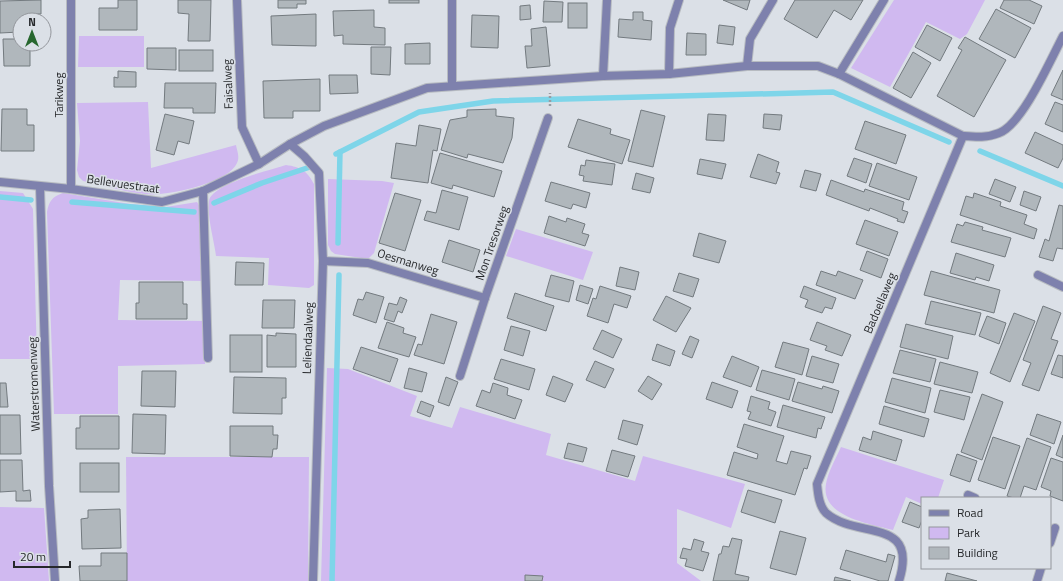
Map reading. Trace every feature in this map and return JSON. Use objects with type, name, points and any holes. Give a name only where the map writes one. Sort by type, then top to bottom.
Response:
[{"type":"street","name":"Tarikweg","points":[[71,0],[71,189]]},
{"type":"street","name":"Faisalweg","points":[[237,0],[242,127],[259,164]]},
{"type":"street","points":[[452,0],[452,85]]},
{"type":"street","points":[[604,76],[607,0]]},
{"type":"street","points":[[669,74],[670,28],[679,0]]},
{"type":"street","points":[[747,66],[750,39],[773,0]]},
{"type":"street","points":[[839,74],[884,0]]},
{"type":"street","points":[[259,164],[290,144],[324,126],[427,88],[452,85],[604,76],[669,74],[747,66],[818,66],[839,74],[963,136],[983,138],[1000,133],[1009,128],[1027,104],[1063,36]]},
{"type":"street","name":"Mon Tresorweg","points":[[460,376],[485,298],[548,118]]},
{"type":"street","name":"Badoellaweg","points":[[899,581],[903,568],[903,552],[898,541],[886,533],[840,521],[825,512],[820,503],[818,484],[963,136]]},
{"type":"street","name":"Leliendaalweg","points":[[290,144],[304,156],[319,173],[323,261],[313,581]]},
{"type":"street","name":"Bellevuestraat","points":[[0,182],[71,189],[162,202],[203,191],[259,164]]},
{"type":"street","name":"Waterstromenweg","points":[[40,187],[49,478],[55,581]]},
{"type":"street","points":[[203,191],[208,358]]},
{"type":"street","name":"Oesmanweg","points":[[323,261],[368,263],[485,298]]},
{"type":"street","points":[[1038,275],[1063,287]]},
{"type":"street","points":[[1051,541],[1056,529]]},
{"type":"street","points":[[1037,581],[1041,569]]},
{"type":"path","points":[[550,95],[550,106]]},
{"type":"green space","points":[[894,0],[985,0],[967,34],[960,39],[926,22],[890,87],[851,68]]},
{"type":"green space","points":[[79,36],[144,36],[144,67],[78,67]]},
{"type":"green space","points":[[148,102],[151,168],[236,145],[238,161],[232,170],[222,177],[196,187],[181,191],[154,194],[137,193],[83,181],[79,177],[77,170],[80,141],[77,103]]},
{"type":"green space","points":[[286,165],[303,170],[314,184],[314,285],[309,288],[268,285],[269,258],[216,256],[209,214],[209,201],[212,195],[230,183]]},
{"type":"green space","points":[[328,179],[382,181],[394,183],[374,253],[368,259],[335,254],[331,251],[328,245]]},
{"type":"green space","points":[[0,191],[23,193],[33,209],[37,359],[0,359]]},
{"type":"green space","points":[[63,193],[130,204],[166,207],[197,202],[203,212],[207,281],[120,280],[118,320],[206,321],[205,364],[118,366],[118,414],[54,414],[47,212],[52,200],[56,196]]},
{"type":"green space","points":[[516,229],[593,252],[583,280],[506,256]]},
{"type":"green space","points":[[327,368],[348,369],[417,396],[410,416],[452,428],[460,407],[551,434],[546,455],[635,481],[643,456],[745,484],[731,528],[677,509],[677,563],[701,581],[321,581]]},
{"type":"green space","points":[[841,447],[944,480],[938,497],[921,497],[921,504],[906,497],[893,530],[861,522],[849,517],[831,504],[826,495],[826,484],[832,465]]},
{"type":"green space","points":[[126,457],[309,457],[308,581],[127,581]]},
{"type":"green space","points":[[0,507],[44,508],[49,581],[0,581]]},
{"type":"building","points":[[41,0],[41,12],[12,12],[12,32],[0,33],[0,1]]},
{"type":"building","points":[[118,0],[137,0],[137,30],[99,30],[99,8],[118,8]]},
{"type":"building","points":[[178,0],[211,0],[210,41],[188,41],[189,14],[178,13]]},
{"type":"building","points":[[278,0],[306,0],[306,4],[297,4],[297,8],[278,8]]},
{"type":"building","points":[[389,0],[419,0],[419,3],[389,3]]},
{"type":"building","points":[[723,0],[750,0],[747,10]]},
{"type":"building","points":[[795,0],[863,0],[851,20],[834,10],[817,38],[784,19]]},
{"type":"building","points":[[1004,0],[1029,0],[1042,6],[1034,24],[1000,8]]},
{"type":"building","points":[[544,1],[563,2],[562,22],[543,22]]},
{"type":"building","points":[[568,3],[587,3],[587,28],[568,28]]},
{"type":"building","points":[[530,5],[531,19],[520,20],[520,6]]},
{"type":"building","points":[[996,9],[1031,28],[1015,58],[979,39]]},
{"type":"building","points":[[374,10],[374,27],[385,28],[385,45],[343,44],[343,35],[334,36],[333,11]]},
{"type":"building","points":[[633,12],[643,12],[643,20],[652,21],[651,40],[618,37],[619,19],[633,20]]},
{"type":"building","points":[[316,14],[316,46],[272,45],[271,16]]},
{"type":"building","points":[[472,15],[499,16],[498,48],[471,47]]},
{"type":"building","points":[[719,25],[735,27],[733,45],[717,43]]},
{"type":"building","points":[[927,25],[952,38],[940,61],[915,47]]},
{"type":"building","points":[[546,27],[550,66],[527,68],[525,46],[532,46],[531,29]]},
{"type":"building","points":[[687,33],[706,34],[706,55],[686,55]]},
{"type":"building","points":[[965,37],[1006,60],[974,117],[937,96],[962,50],[958,48]]},
{"type":"building","points":[[3,39],[12,39],[12,52],[30,52],[30,66],[4,66]]},
{"type":"building","points":[[430,43],[430,64],[405,64],[405,44]]},
{"type":"building","points":[[371,47],[391,47],[390,75],[371,74]]},
{"type":"building","points":[[147,48],[176,48],[176,70],[147,69]]},
{"type":"building","points":[[179,50],[213,50],[213,71],[179,71]]},
{"type":"building","points":[[913,52],[931,63],[911,98],[893,88]]},
{"type":"building","points":[[1063,70],[1063,100],[1051,95]]},
{"type":"building","points":[[118,71],[136,72],[136,87],[114,87],[114,77],[118,78]]},
{"type":"building","points":[[329,75],[357,75],[358,93],[330,94]]},
{"type":"building","points":[[320,79],[320,111],[293,111],[293,118],[264,118],[263,81]]},
{"type":"building","points":[[165,83],[216,83],[215,113],[193,113],[193,108],[164,108]]},
{"type":"building","points":[[1055,102],[1063,105],[1063,132],[1045,124]]},
{"type":"building","points":[[2,109],[27,109],[27,125],[34,125],[34,151],[1,151]]},
{"type":"building","points":[[496,109],[496,116],[514,118],[512,138],[503,163],[468,154],[467,158],[441,150],[450,120],[467,117],[467,110]]},
{"type":"building","points":[[641,110],[665,116],[653,167],[628,161]]},
{"type":"building","points":[[165,114],[194,121],[189,144],[178,141],[174,155],[156,150]]},
{"type":"building","points":[[708,114],[726,115],[724,141],[706,140]]},
{"type":"building","points":[[764,114],[782,115],[780,130],[763,128]]},
{"type":"building","points":[[578,119],[611,129],[610,134],[630,140],[622,164],[568,147]]},
{"type":"building","points":[[865,121],[906,135],[896,164],[855,149]]},
{"type":"building","points":[[419,125],[441,129],[437,151],[433,150],[428,183],[391,178],[396,143],[416,146]]},
{"type":"building","points":[[1035,132],[1063,145],[1063,158],[1058,168],[1025,153]]},
{"type":"building","points":[[440,153],[502,171],[494,197],[453,185],[452,189],[431,183]]},
{"type":"building","points":[[758,154],[779,162],[776,172],[780,173],[776,184],[750,177]]},
{"type":"building","points":[[854,158],[872,164],[866,183],[847,176]]},
{"type":"building","points":[[700,159],[726,164],[722,179],[697,174]]},
{"type":"building","points":[[586,160],[615,164],[612,185],[583,181],[584,176],[579,175],[581,165],[585,166]]},
{"type":"building","points":[[877,163],[917,177],[909,200],[869,186]]},
{"type":"building","points":[[805,170],[821,174],[816,191],[800,187]]},
{"type":"building","points":[[636,173],[654,178],[650,193],[632,189]]},
{"type":"building","points":[[995,179],[1016,187],[1010,202],[989,194]]},
{"type":"building","points":[[831,180],[864,192],[865,189],[904,202],[902,210],[908,212],[904,223],[897,221],[898,219],[870,208],[869,211],[826,195]]},
{"type":"building","points":[[551,182],[590,193],[586,208],[573,204],[571,209],[545,201]]},
{"type":"building","points":[[442,190],[468,197],[459,230],[424,220],[427,211],[436,213]]},
{"type":"building","points":[[1024,191],[1041,197],[1036,211],[1020,205]]},
{"type":"building","points":[[395,193],[421,200],[405,251],[379,243]]},
{"type":"building","points":[[974,193],[1001,202],[1000,206],[1027,215],[1024,224],[1037,229],[1034,239],[960,215],[966,196],[973,198]]},
{"type":"building","points":[[1059,205],[1063,206],[1063,249],[1057,248],[1053,261],[1039,257],[1045,239],[1049,241]]},
{"type":"building","points":[[549,216],[566,222],[567,218],[585,224],[582,233],[589,235],[585,246],[544,233]]},
{"type":"building","points":[[865,220],[898,232],[889,256],[856,244]]},
{"type":"building","points":[[965,222],[983,227],[982,230],[1011,238],[1005,257],[951,242],[957,224],[963,226]]},
{"type":"building","points":[[699,233],[726,241],[719,263],[693,256]]},
{"type":"building","points":[[449,240],[480,250],[473,272],[442,262]]},
{"type":"building","points":[[867,251],[888,259],[881,278],[860,270]]},
{"type":"building","points":[[956,253],[994,265],[989,281],[976,277],[975,280],[950,273]]},
{"type":"building","points":[[236,262],[264,263],[263,285],[235,285]]},
{"type":"building","points":[[620,267],[639,272],[635,290],[616,286]]},
{"type":"building","points":[[821,271],[836,276],[838,271],[863,280],[855,299],[816,285]]},
{"type":"building","points":[[931,271],[1000,290],[994,313],[924,295]]},
{"type":"building","points":[[679,273],[699,279],[693,297],[673,291]]},
{"type":"building","points":[[551,275],[574,281],[569,302],[545,296]]},
{"type":"building","points":[[139,282],[183,282],[183,304],[187,304],[187,319],[136,319],[136,303],[139,303]]},
{"type":"building","points":[[580,285],[593,289],[588,304],[576,300]]},
{"type":"building","points":[[600,286],[631,296],[627,308],[614,304],[608,323],[587,316],[593,298],[596,299]]},
{"type":"building","points":[[804,286],[836,298],[832,309],[825,307],[822,313],[805,307],[808,300],[800,297]]},
{"type":"building","points":[[366,292],[384,297],[376,323],[353,315],[358,299],[363,300]]},
{"type":"building","points":[[515,293],[554,306],[546,331],[507,318]]},
{"type":"building","points":[[666,296],[691,308],[676,332],[653,320]]},
{"type":"building","points":[[400,297],[407,300],[402,313],[398,311],[394,322],[384,319],[389,303],[397,305]]},
{"type":"building","points":[[263,300],[295,300],[294,328],[262,328]]},
{"type":"building","points":[[931,301],[981,313],[975,335],[925,324]]},
{"type":"building","points":[[1043,306],[1061,313],[1051,339],[1058,341],[1039,391],[1022,385],[1031,363],[1023,360]]},
{"type":"building","points":[[1014,313],[1035,321],[1010,382],[990,373]]},
{"type":"building","points":[[431,314],[457,322],[444,364],[414,355],[418,344],[422,345]]},
{"type":"building","points":[[987,316],[1006,323],[999,344],[979,336]]},
{"type":"building","points":[[387,322],[404,328],[403,333],[416,337],[409,357],[378,348]]},
{"type":"building","points":[[817,322],[851,335],[842,356],[825,350],[827,346],[810,340]]},
{"type":"building","points":[[906,324],[953,336],[948,359],[900,347]]},
{"type":"building","points":[[511,326],[530,331],[523,356],[504,350]]},
{"type":"building","points":[[602,330],[622,339],[613,358],[593,349]]},
{"type":"building","points":[[276,333],[296,334],[296,367],[267,367],[267,335],[276,336]]},
{"type":"building","points":[[230,335],[262,335],[262,372],[230,372]]},
{"type":"building","points":[[690,336],[699,340],[692,358],[682,354]]},
{"type":"building","points":[[783,342],[809,349],[802,375],[775,367]]},
{"type":"building","points":[[657,344],[675,351],[670,366],[652,360]]},
{"type":"building","points":[[361,347],[398,359],[390,382],[353,369]]},
{"type":"building","points":[[900,350],[936,359],[930,382],[893,373]]},
{"type":"building","points":[[1058,355],[1063,356],[1063,378],[1051,374]]},
{"type":"building","points":[[732,356],[759,367],[751,387],[723,377]]},
{"type":"building","points":[[812,356],[839,364],[833,383],[806,376]]},
{"type":"building","points":[[501,359],[535,369],[529,390],[494,379]]},
{"type":"building","points":[[595,361],[614,369],[605,388],[586,380]]},
{"type":"building","points":[[940,362],[978,372],[972,393],[934,384]]},
{"type":"building","points":[[409,368],[427,373],[422,392],[404,388]]},
{"type":"building","points":[[762,370],[795,379],[789,400],[756,390]]},
{"type":"building","points":[[142,371],[176,371],[175,407],[141,406]]},
{"type":"building","points":[[553,376],[573,384],[565,402],[546,395]]},
{"type":"building","points":[[648,376],[662,384],[652,400],[638,391]]},
{"type":"building","points":[[234,377],[286,378],[286,398],[282,398],[282,414],[233,413]]},
{"type":"building","points":[[446,377],[458,382],[449,406],[438,402]]},
{"type":"building","points":[[892,378],[931,388],[925,413],[885,402]]},
{"type":"building","points":[[712,382],[738,391],[732,408],[706,399]]},
{"type":"building","points":[[798,382],[822,389],[823,386],[839,391],[832,413],[792,401]]},
{"type":"building","points":[[0,383],[6,383],[8,407],[0,407]]},
{"type":"building","points":[[493,383],[508,388],[507,395],[522,400],[515,419],[476,406],[482,390],[490,393]]},
{"type":"building","points":[[940,390],[970,397],[964,420],[934,412]]},
{"type":"building","points":[[982,394],[1003,402],[982,460],[961,452]]},
{"type":"building","points":[[751,396],[770,402],[768,409],[776,412],[771,426],[748,419],[751,412],[747,411]]},
{"type":"building","points":[[421,401],[434,406],[430,417],[417,412]]},
{"type":"building","points":[[783,405],[825,417],[821,429],[818,428],[816,438],[777,427]]},
{"type":"building","points":[[884,406],[929,419],[924,437],[879,424]]},
{"type":"building","points":[[133,414],[166,415],[165,454],[132,453]]},
{"type":"building","points":[[1037,414],[1061,422],[1054,444],[1030,435]]},
{"type":"building","points":[[0,415],[20,415],[21,454],[0,454]]},
{"type":"building","points":[[80,416],[119,416],[119,449],[76,449],[76,428],[80,428]]},
{"type":"building","points":[[623,420],[643,425],[637,445],[618,439]]},
{"type":"building","points":[[744,424],[784,436],[776,461],[787,464],[791,451],[811,456],[807,469],[804,468],[795,495],[727,475],[734,452],[757,459],[758,454],[737,447]]},
{"type":"building","points":[[230,426],[273,426],[273,435],[278,435],[277,449],[273,449],[272,457],[230,456]]},
{"type":"building","points":[[873,431],[902,440],[896,461],[859,450],[863,437],[871,440]]},
{"type":"building","points":[[1063,435],[1063,458],[1056,455]]},
{"type":"building","points":[[993,437],[1020,446],[1005,489],[978,480]]},
{"type":"building","points":[[1027,438],[1051,447],[1036,490],[1024,486],[1020,497],[1007,496]]},
{"type":"building","points":[[568,443],[587,448],[583,462],[564,458]]},
{"type":"building","points":[[612,450],[635,456],[628,477],[606,471]]},
{"type":"building","points":[[957,454],[977,461],[970,482],[950,475]]},
{"type":"building","points":[[1051,458],[1063,462],[1063,501],[1050,496],[1051,491],[1041,487]]},
{"type":"building","points":[[0,460],[22,460],[23,491],[30,490],[31,501],[16,501],[16,491],[0,492]]},
{"type":"building","points":[[80,463],[119,463],[119,492],[80,492]]},
{"type":"building","points":[[748,490],[782,500],[775,523],[741,512]]},
{"type":"building","points":[[910,502],[921,507],[921,523],[919,528],[902,522]]},
{"type":"building","points":[[120,509],[121,548],[82,549],[81,519],[88,518],[88,510]]},
{"type":"building","points":[[780,531],[806,538],[796,575],[770,568]]},
{"type":"building","points":[[732,538],[742,540],[735,574],[749,577],[748,581],[713,581],[719,554],[721,554],[723,546],[729,547]]},
{"type":"building","points":[[694,539],[704,542],[701,551],[709,553],[703,571],[685,566],[687,559],[680,558],[683,548],[691,550]]},
{"type":"building","points":[[846,550],[886,562],[888,554],[895,556],[888,581],[880,581],[840,569]]},
{"type":"building","points":[[101,553],[127,553],[127,581],[80,581],[79,566],[101,566]]},
{"type":"building","points":[[947,573],[977,581],[945,581]]},
{"type":"building","points":[[525,575],[543,576],[542,581],[525,581]]},
{"type":"building","points":[[835,577],[851,581],[834,581]]},
{"type":"waterway","points":[[336,154],[419,112],[493,101],[833,92],[949,142]]},
{"type":"waterway","points":[[980,151],[1063,186]]},
{"type":"waterway","points":[[338,243],[340,152]]},
{"type":"waterway","points":[[214,203],[262,183],[310,167]]},
{"type":"waterway","points":[[0,197],[31,200]]},
{"type":"waterway","points":[[72,202],[194,212]]},
{"type":"waterway","points":[[332,581],[339,275]]}]
